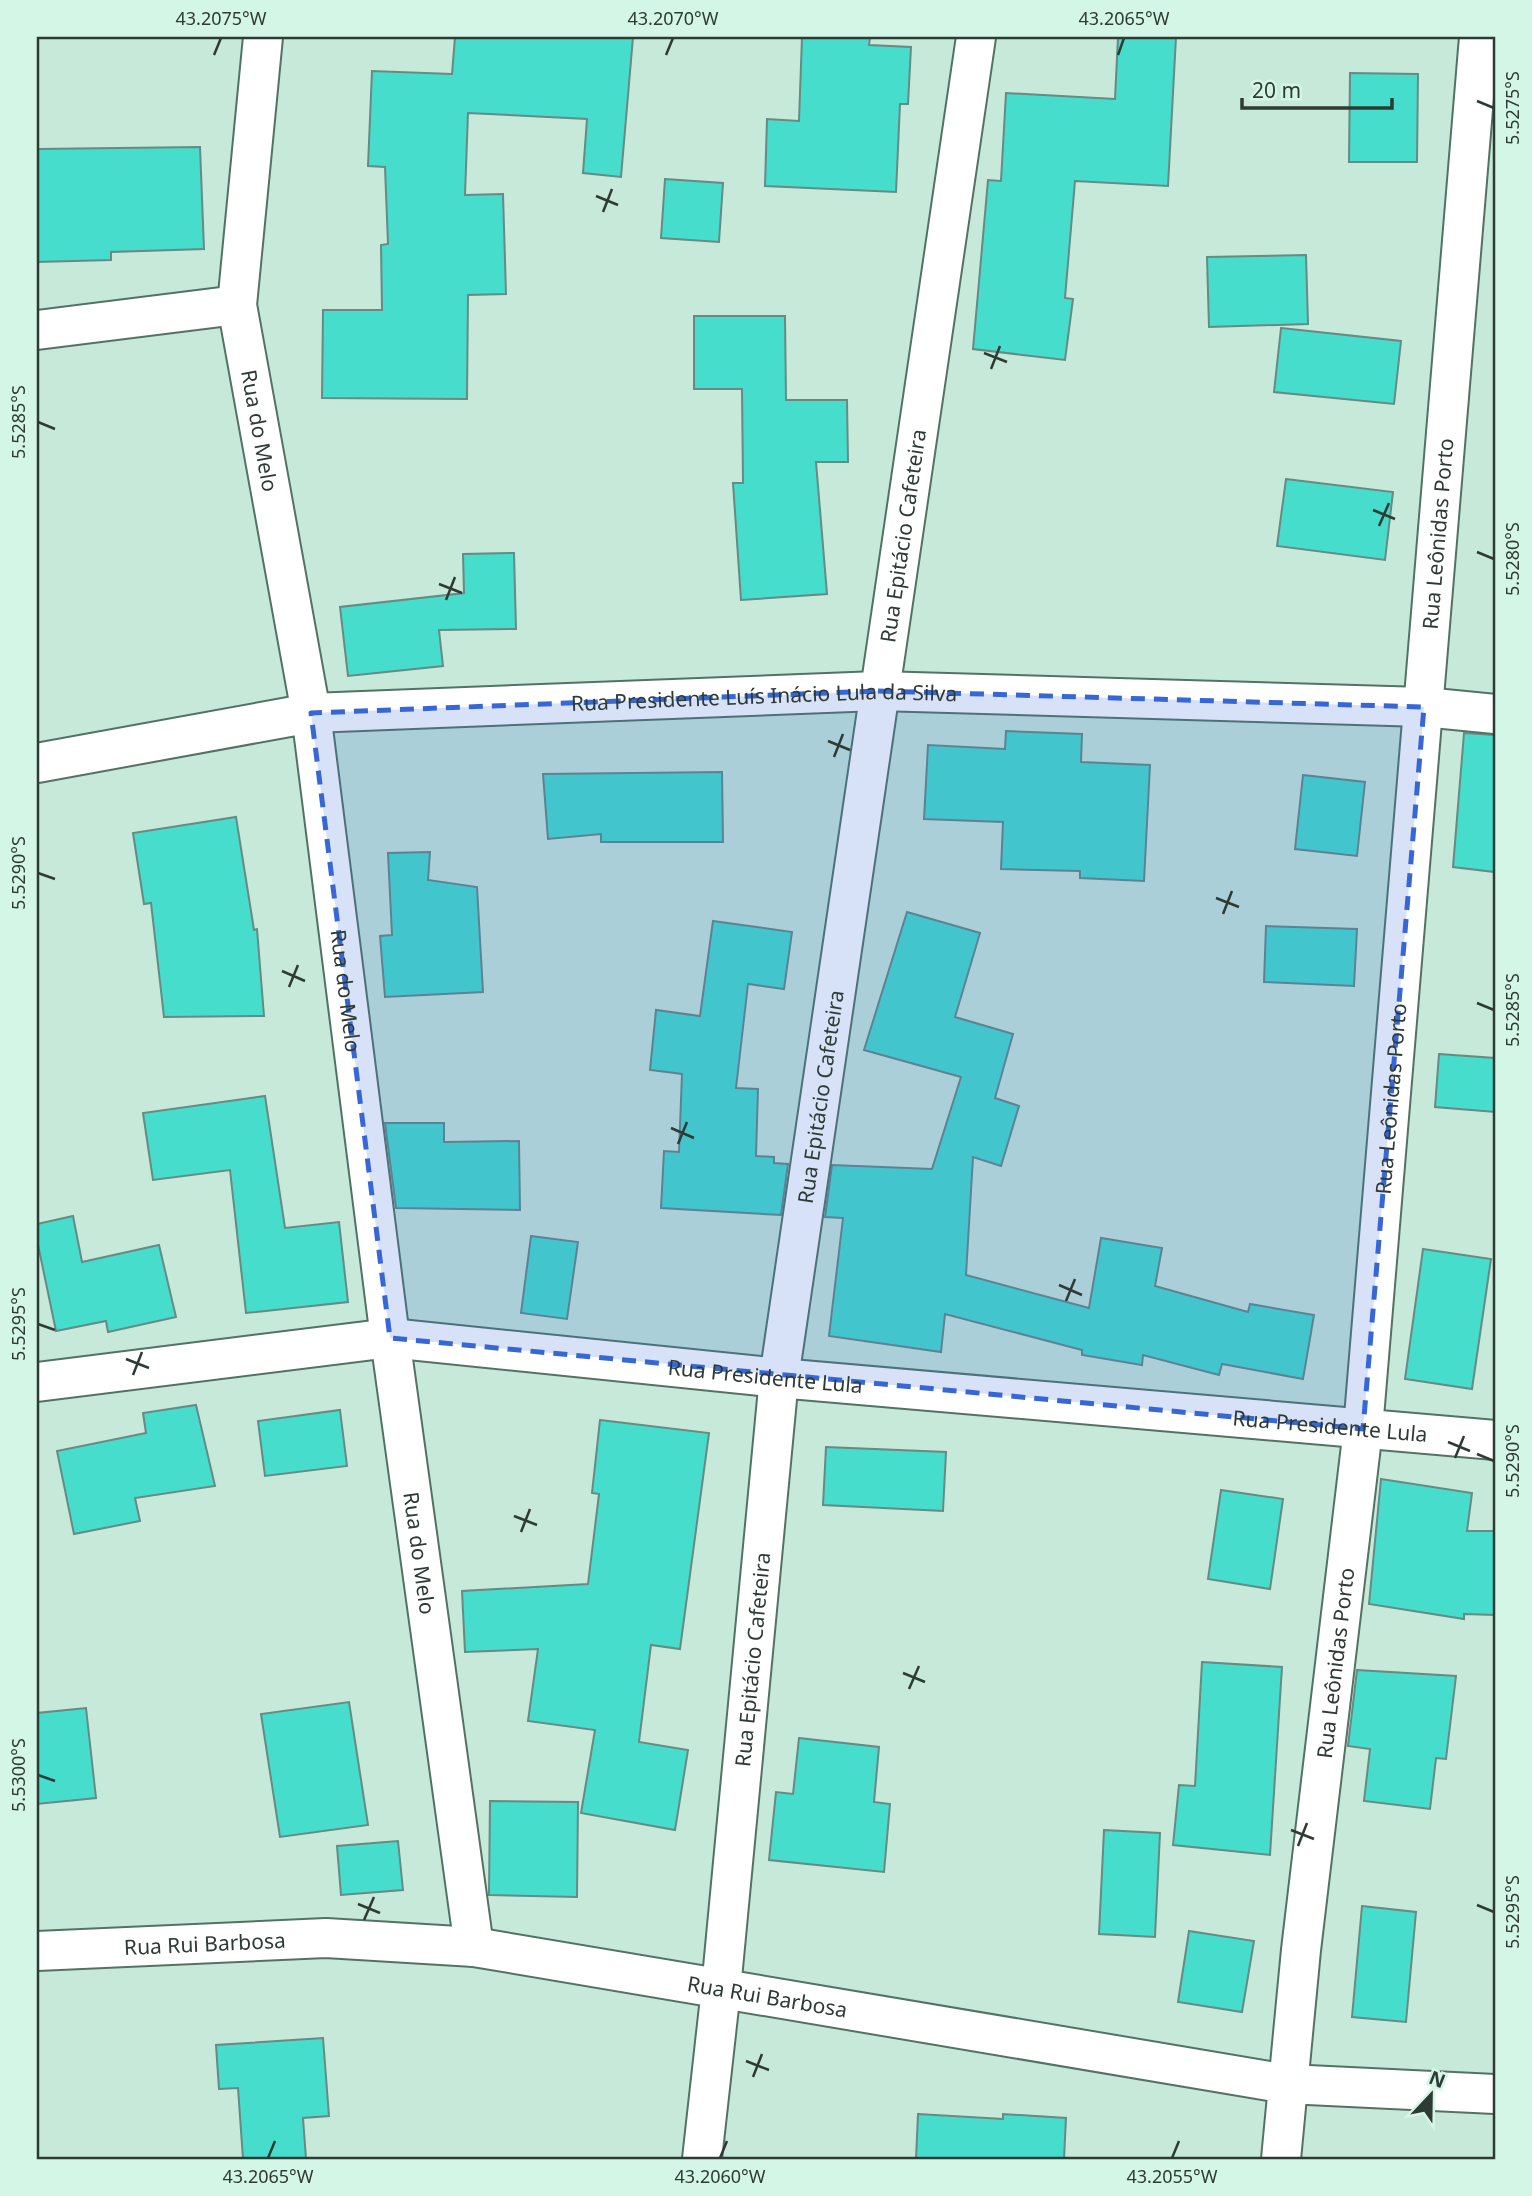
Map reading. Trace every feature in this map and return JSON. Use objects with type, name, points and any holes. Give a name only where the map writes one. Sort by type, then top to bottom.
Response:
[{"type":"street","name":"Rua do Melo","points":[[263,37],[237,305],[311,713],[390,1338],[474,1947]]},
{"type":"street","name":"Rua Epitácio Cafeteira","points":[[702,2159],[721,1989],[779,1378],[976,37]]},
{"type":"street","name":"Rua Leônidas Porto","points":[[1281,2159],[1287,2084],[1363,1429],[1479,37]]},
{"type":"street","points":[[37,330],[237,305]]},
{"type":"street","name":"Rua Presidente Luís Inácio Lula da Silva","points":[[37,764],[311,713],[878,691],[1424,707],[1495,714]]},
{"type":"street","name":"Rua Presidente Lula","points":[[37,1382],[390,1338],[779,1378],[1495,1440]]},
{"type":"street","name":"Rua Rui Barbosa","points":[[37,1951],[326,1938],[474,1947],[1287,2084],[1495,2095]]},
{"type":"highlighted area","points":[[878,691],[1424,707],[1363,1429],[390,1338],[311,713]]},
{"type":"building","points":[[455,37],[633,37],[621,177],[583,173],[587,119],[468,113],[465,195],[503,194],[506,294],[468,295],[467,399],[322,398],[323,310],[382,310],[381,245],[388,244],[385,167],[368,166],[372,71],[452,74]]},
{"type":"building","points":[[802,37],[870,37],[869,45],[911,47],[908,104],[900,104],[896,192],[765,186],[767,119],[799,121]]},
{"type":"building","points":[[1118,37],[1176,37],[1168,186],[1075,181],[1065,298],[1073,299],[1065,360],[973,349],[988,180],[1001,181],[1006,93],[1115,99]]},
{"type":"building","points":[[1350,73],[1418,74],[1417,162],[1349,162]]},
{"type":"building","points":[[200,147],[204,249],[111,252],[111,260],[37,262],[37,149]]},
{"type":"building","points":[[665,179],[723,183],[719,242],[661,238]]},
{"type":"building","points":[[1306,255],[1308,324],[1209,327],[1207,257]]},
{"type":"building","points":[[694,316],[785,316],[786,400],[847,400],[848,462],[816,462],[827,594],[741,600],[733,483],[743,483],[742,389],[694,389]]},
{"type":"building","points":[[1281,328],[1401,341],[1394,404],[1274,392]]},
{"type":"building","points":[[1286,479],[1393,492],[1385,560],[1277,546]]},
{"type":"building","points":[[514,553],[516,629],[439,630],[443,666],[348,676],[340,607],[464,593],[463,554]]},
{"type":"building","points":[[1006,731],[1082,734],[1081,762],[1150,765],[1144,881],[1080,878],[1080,871],[1001,869],[1003,822],[924,819],[928,745],[1005,749]]},
{"type":"building","points":[[1464,733],[1495,735],[1495,872],[1453,867]]},
{"type":"building","points":[[722,772],[723,842],[601,842],[601,834],[548,839],[543,774]]},
{"type":"building","points":[[1303,775],[1365,782],[1357,856],[1295,849]]},
{"type":"building","points":[[236,817],[254,930],[257,929],[264,1016],[164,1017],[151,903],[144,904],[133,833]]},
{"type":"building","points":[[430,852],[428,880],[477,887],[483,992],[385,997],[380,936],[392,935],[388,853]]},
{"type":"building","points":[[907,912],[980,933],[955,1017],[1013,1034],[995,1098],[1019,1106],[1001,1166],[973,1157],[966,1275],[1089,1308],[1101,1238],[1162,1248],[1155,1286],[1248,1312],[1250,1304],[1314,1315],[1303,1379],[1222,1364],[1219,1375],[1143,1355],[1142,1365],[1082,1355],[1082,1350],[945,1314],[941,1352],[829,1336],[843,1218],[825,1217],[832,1165],[932,1169],[961,1077],[864,1050]]},
{"type":"building","points":[[713,921],[792,932],[784,989],[748,984],[736,1088],[758,1089],[756,1156],[774,1157],[774,1163],[788,1164],[781,1215],[661,1208],[664,1151],[679,1152],[682,1074],[650,1070],[656,1010],[700,1016]]},
{"type":"building","points":[[1266,926],[1357,929],[1354,986],[1264,982]]},
{"type":"building","points":[[1439,1054],[1495,1058],[1495,1112],[1435,1107]]},
{"type":"building","points":[[265,1096],[285,1228],[339,1222],[348,1302],[246,1313],[230,1170],[153,1180],[143,1113]]},
{"type":"building","points":[[385,1123],[444,1123],[444,1142],[519,1141],[520,1210],[396,1208]]},
{"type":"building","points":[[73,1216],[82,1262],[159,1245],[176,1317],[108,1332],[106,1321],[56,1331],[37,1240],[37,1224]]},
{"type":"building","points":[[531,1236],[578,1242],[567,1319],[521,1313]]},
{"type":"building","points":[[1423,1249],[1491,1259],[1472,1389],[1405,1379]]},
{"type":"building","points":[[196,1405],[215,1486],[135,1498],[140,1521],[74,1534],[57,1451],[146,1433],[143,1413]]},
{"type":"building","points":[[340,1410],[347,1466],[265,1476],[258,1421]]},
{"type":"building","points":[[600,1420],[709,1433],[680,1649],[651,1645],[639,1742],[688,1750],[675,1830],[581,1813],[595,1730],[528,1721],[538,1649],[465,1652],[462,1591],[588,1584],[599,1494],[592,1493]]},
{"type":"building","points":[[826,1447],[946,1452],[943,1511],[823,1505]]},
{"type":"building","points":[[1381,1479],[1472,1493],[1467,1531],[1495,1531],[1495,1615],[1464,1614],[1464,1619],[1369,1604]]},
{"type":"building","points":[[1221,1490],[1283,1499],[1270,1589],[1208,1579]]},
{"type":"building","points":[[1202,1662],[1282,1667],[1270,1855],[1173,1845],[1179,1785],[1195,1786]]},
{"type":"building","points":[[1357,1670],[1456,1676],[1446,1759],[1436,1758],[1430,1809],[1364,1801],[1370,1749],[1348,1746]]},
{"type":"building","points":[[349,1702],[368,1825],[280,1837],[261,1714]]},
{"type":"building","points":[[86,1708],[96,1798],[37,1804],[37,1713]]},
{"type":"building","points":[[799,1738],[879,1747],[874,1802],[890,1804],[884,1872],[769,1860],[776,1792],[793,1794]]},
{"type":"building","points":[[490,1801],[578,1802],[577,1897],[489,1895]]},
{"type":"building","points":[[1104,1830],[1160,1833],[1155,1937],[1099,1934]]},
{"type":"building","points":[[398,1841],[403,1890],[341,1895],[337,1846]]},
{"type":"building","points":[[1362,1906],[1416,1912],[1406,2022],[1352,2017]]},
{"type":"building","points":[[1189,1931],[1254,1941],[1242,2012],[1178,2002]]},
{"type":"building","points":[[323,2038],[329,2116],[303,2118],[306,2159],[243,2159],[238,2088],[219,2089],[216,2045]]},
{"type":"building","points":[[918,2114],[1003,2119],[1003,2114],[1066,2118],[1064,2159],[916,2159]]}]
